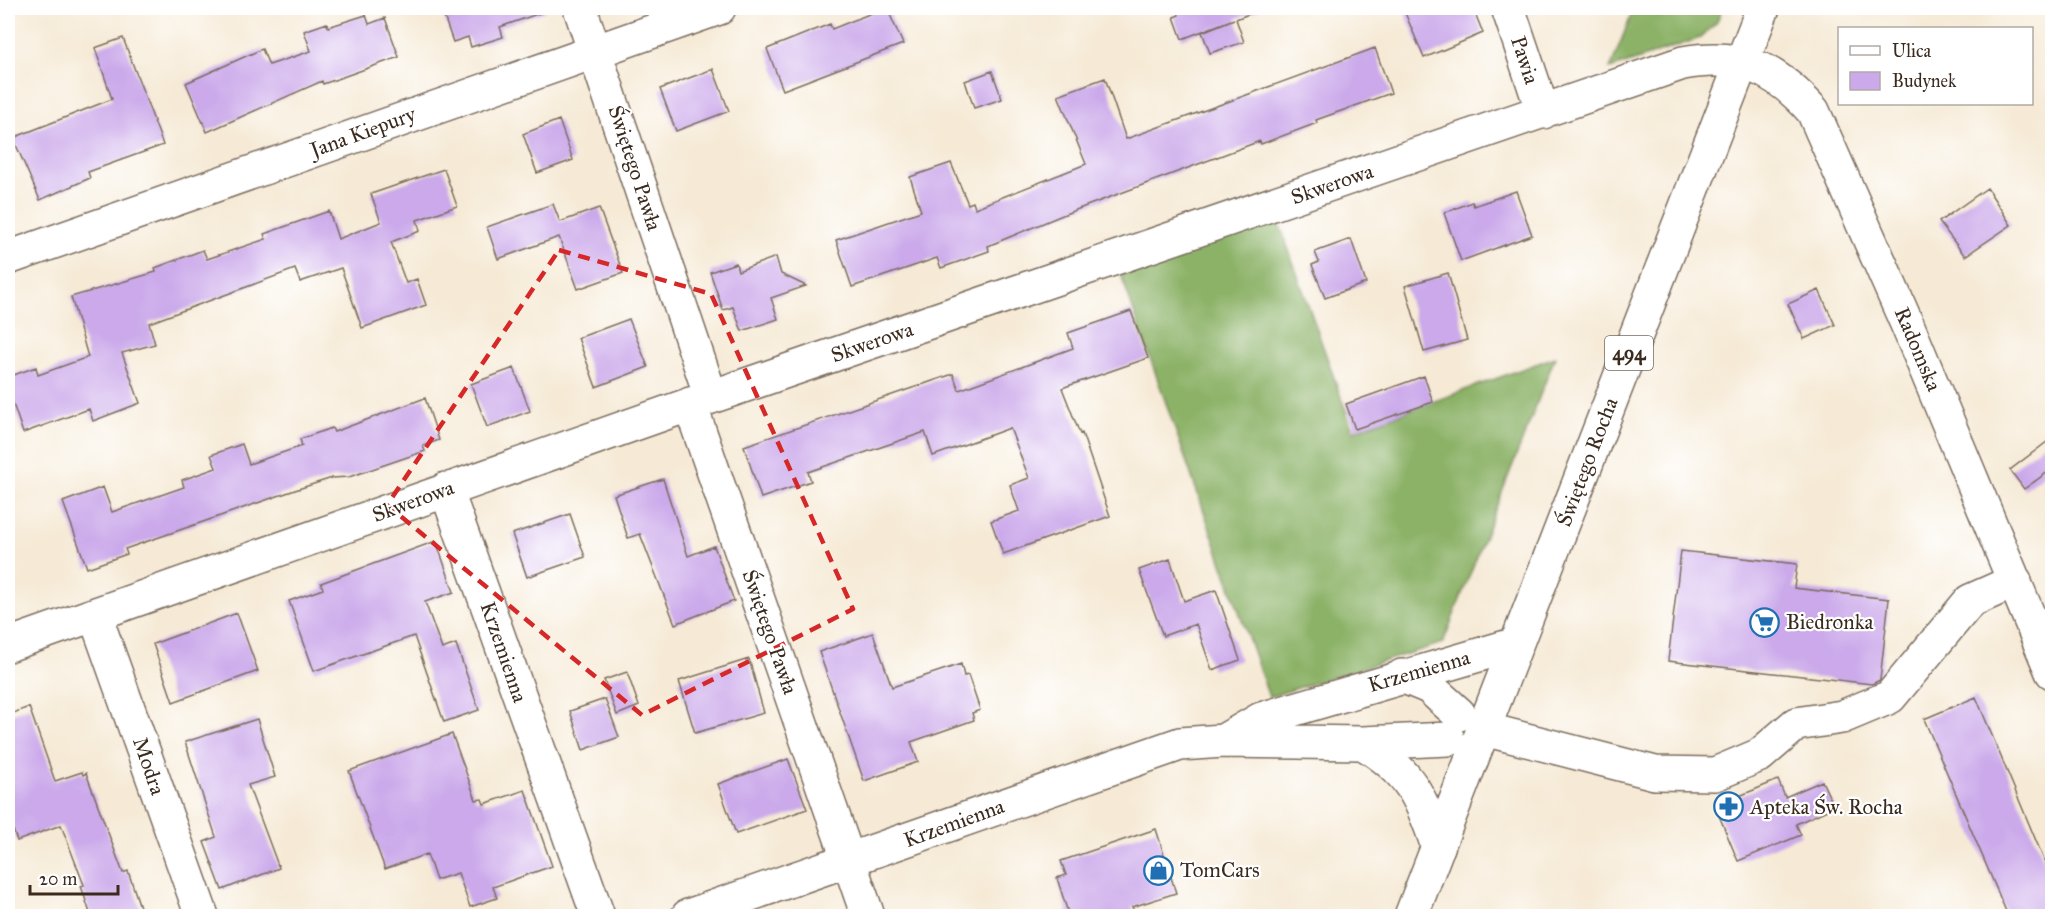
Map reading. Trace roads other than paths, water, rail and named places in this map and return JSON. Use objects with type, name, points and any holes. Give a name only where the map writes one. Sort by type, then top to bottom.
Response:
[{"type":"street","name":"Świętego Pawła","points":[[580,8],[595,49],[701,400],[868,916]]},
{"type":"street","name":"Jana Kiepury","points":[[8,258],[595,49],[719,8]]},
{"type":"street","name":"Pawia","points":[[1508,8],[1543,112]]},
{"type":"street","name":"Świętego Rocha","points":[[1411,916],[1438,847],[1464,727],[1516,645],[1763,8]]},
{"type":"street","name":"Skwerowa","points":[[8,645],[701,400],[1683,63],[1711,58],[1742,60]]},
{"type":"street","name":"Radomska","points":[[1742,60],[1793,88],[1813,111],[1907,324],[2052,672]]},
{"type":"street","name":"Krzemienna","points":[[446,489],[598,916]]},
{"type":"street","points":[[1402,676],[1429,687],[1464,727],[1655,772],[1715,774],[1760,755],[1796,724],[1842,717],[1890,697],[1970,601],[2014,580]]},
{"type":"street","name":"Modra","points":[[95,615],[202,916]]},
{"type":"street","name":"Krzemienna","points":[[1223,741],[1261,718],[1516,645]]},
{"type":"street","name":"Krzemienna","points":[[688,916],[1180,744],[1223,741],[1363,743],[1464,727]]},
{"type":"street","points":[[1363,743],[1388,758],[1409,781],[1425,810],[1438,847]]},
{"type":"place","name":"Biedronka","points":[[1765,622]]},
{"type":"place","name":"Apteka Św. Rocha","points":[[1729,807]]},
{"type":"place","name":"TomCars","points":[[1159,870]]}]
